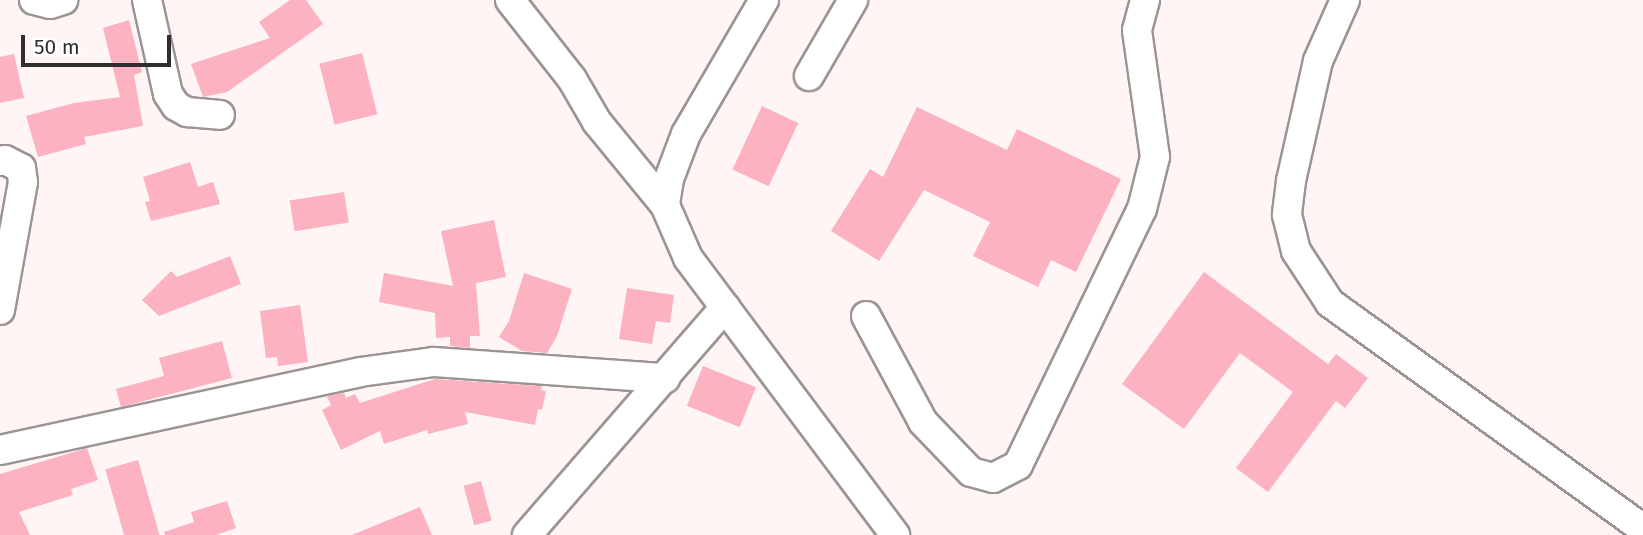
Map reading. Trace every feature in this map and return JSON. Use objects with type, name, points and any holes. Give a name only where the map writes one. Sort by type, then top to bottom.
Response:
[{"type":"street","points":[[34,0],[50,4],[63,0]]},
{"type":"street","points":[[147,0],[168,94],[176,106],[187,112],[220,114]]},
{"type":"street","points":[[510,0],[572,79],[604,131],[665,205],[688,258],[895,535]]},
{"type":"street","points":[[665,205],[669,179],[686,134],[764,0]]},
{"type":"street","points":[[810,76],[853,0]]},
{"type":"street","points":[[866,316],[923,422],[971,472],[993,478],[1018,465],[1142,209],[1155,157],[1138,30],[1145,0]]},
{"type":"street","points":[[1345,0],[1318,61],[1291,181],[1287,215],[1296,251],[1330,303],[1643,529]]},
{"type":"street","points":[[0,161],[5,160],[21,168],[23,182],[0,310]]},
{"type":"street","points":[[527,535],[725,307]]},
{"type":"street","points":[[1,445],[360,372],[434,362],[665,378]]},
{"type":"building","points":[[290,0],[306,0],[323,24],[227,92],[203,97],[191,64],[270,38],[259,22]]},
{"type":"building","points":[[129,20],[142,72],[134,75],[143,126],[84,137],[86,144],[38,157],[26,116],[74,103],[120,97],[103,28]]},
{"type":"building","points":[[362,53],[377,114],[335,125],[319,64]]},
{"type":"building","points":[[14,54],[24,98],[0,103],[0,57]]},
{"type":"building","points":[[762,106],[798,123],[769,186],[732,169]]},
{"type":"building","points":[[917,107],[1007,150],[1017,129],[1121,179],[1076,272],[1051,260],[1038,287],[973,256],[990,222],[924,190],[879,261],[831,231],[870,169],[883,177]]},
{"type":"building","points":[[190,162],[198,187],[213,182],[220,204],[151,221],[145,202],[150,201],[143,177]]},
{"type":"building","points":[[344,192],[349,223],[295,231],[290,201]]},
{"type":"building","points":[[494,220],[506,277],[476,283],[480,336],[470,336],[470,348],[450,346],[450,337],[436,338],[435,313],[379,302],[384,273],[453,286],[441,231]]},
{"type":"building","points":[[230,256],[241,284],[159,316],[142,300],[171,271],[177,277]]},
{"type":"building","points":[[1204,272],[1328,364],[1336,354],[1368,378],[1345,408],[1336,401],[1268,492],[1236,468],[1293,392],[1240,353],[1184,429],[1122,384]]},
{"type":"building","points":[[524,273],[572,289],[557,336],[547,353],[522,351],[499,337],[509,321]]},
{"type":"building","points":[[627,288],[674,295],[670,323],[656,321],[652,344],[619,339]]},
{"type":"building","points":[[300,305],[308,362],[278,366],[277,357],[266,358],[260,311]]},
{"type":"building","points":[[222,341],[232,378],[121,407],[116,389],[164,376],[159,358]]},
{"type":"building","points":[[703,366],[756,387],[740,427],[687,406]]},
{"type":"building","points":[[435,379],[542,386],[541,390],[546,391],[535,425],[465,412],[468,424],[428,434],[427,430],[384,444],[380,431],[341,450],[322,410],[331,405],[327,397],[344,393],[346,398],[355,394],[360,403]]},
{"type":"building","points":[[87,448],[98,480],[71,489],[73,495],[19,512],[30,535],[0,535],[0,474]]},
{"type":"building","points":[[138,460],[159,535],[124,535],[105,469]]},
{"type":"building","points":[[481,481],[492,521],[474,525],[464,486]]},
{"type":"building","points":[[227,501],[236,528],[216,535],[165,535],[164,532],[194,522],[191,512]]},
{"type":"building","points":[[420,507],[432,535],[352,535]]}]
